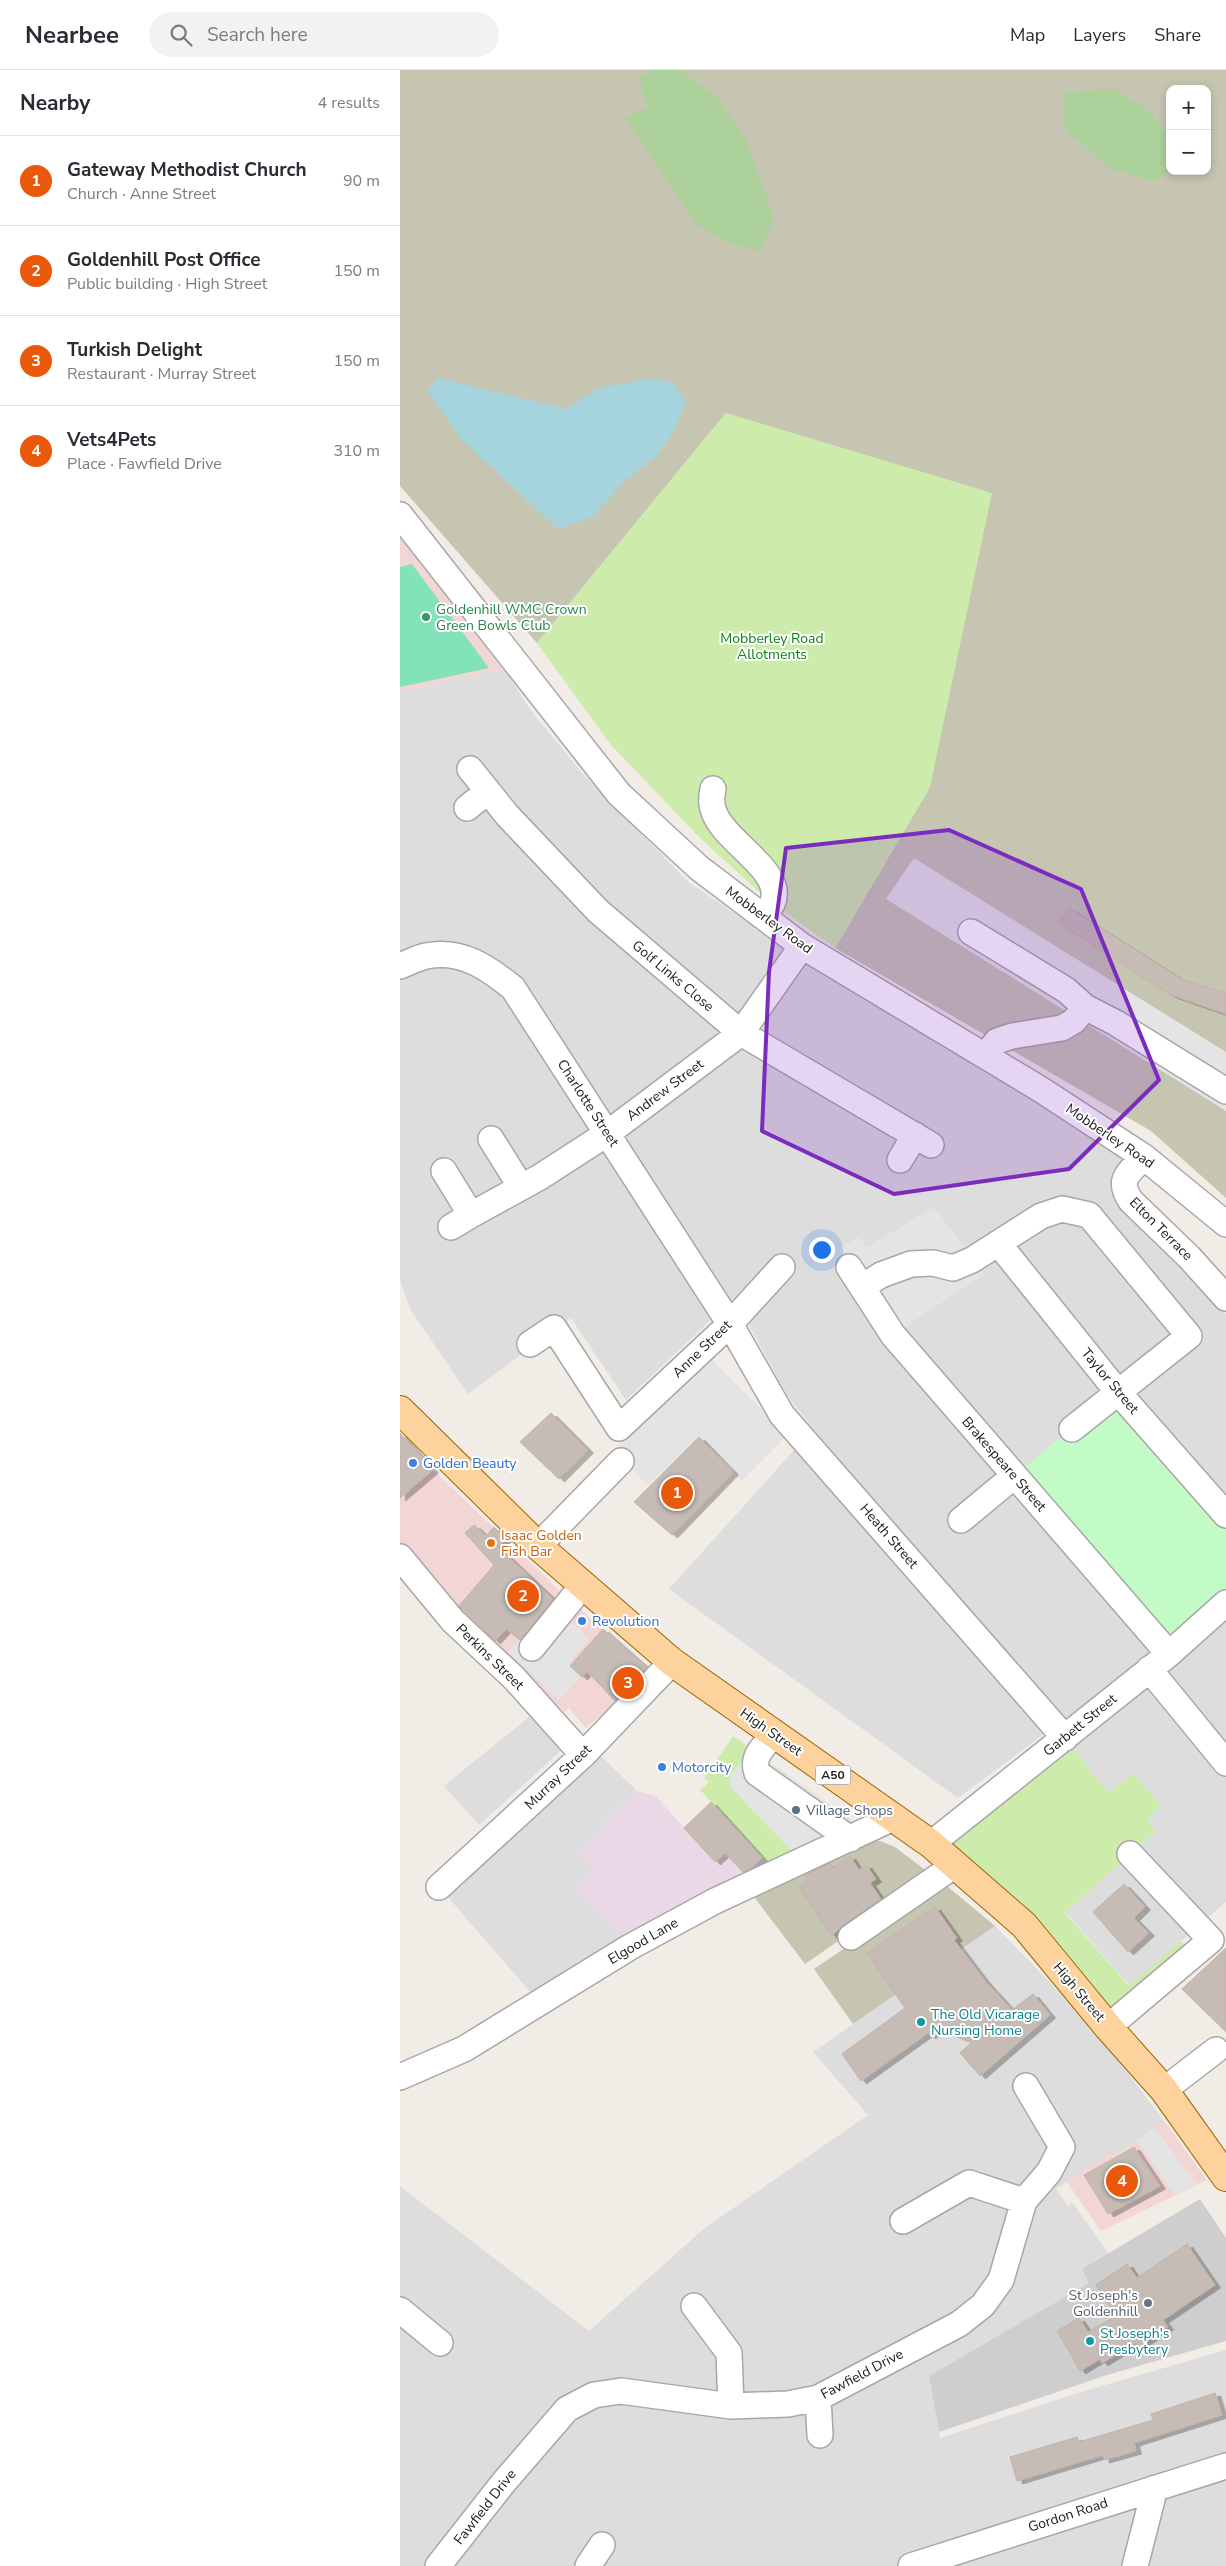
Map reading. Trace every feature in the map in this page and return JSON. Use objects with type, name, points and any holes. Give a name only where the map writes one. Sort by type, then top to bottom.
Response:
[{"type":"main road","name":"High Street","points":[[400,1410],[538,1546],[672,1662],[931,1844],[1024,1925],[1108,2027],[1164,2090],[1226,2177]]},
{"type":"street","name":"Mobberley Road","points":[[400,515],[619,794],[699,868],[802,946],[985,1056],[1144,1157],[1226,1224]]},
{"type":"street","name":"Golf Links Close","points":[[470,769],[507,815],[598,911],[741,1033],[923,1140],[900,1160]]},
{"type":"street","points":[[713,789],[712,805],[720,823],[762,867],[772,882],[774,893],[772,904],[762,916]]},
{"type":"street","points":[[467,808],[488,791]]},
{"type":"street","points":[[971,932],[1066,990],[1084,1007],[1116,1023],[1226,1091]]},
{"type":"street","name":"Andrew Street","points":[[444,1171],[461,1221],[608,1134],[741,1033],[802,946]]},
{"type":"street","name":"Charlotte Street","points":[[400,966],[426,956],[458,955],[488,968],[513,988],[730,1324]]},
{"type":"street","points":[[985,1056],[997,1042],[1012,1036],[1062,1028],[1074,1021],[1084,1007]]},
{"type":"street","points":[[491,1139],[521,1187]]},
{"type":"street","name":"Elton Terrace","points":[[1144,1157],[1124,1178],[1123,1190],[1226,1298]]},
{"type":"street","points":[[998,1243],[1041,1216],[1062,1209],[1089,1215],[1189,1336],[1072,1429]]},
{"type":"street","name":"Brakespeare Street","points":[[998,1243],[972,1260],[953,1268],[933,1263],[911,1264],[881,1275],[855,1277],[893,1335],[1169,1654]]},
{"type":"street","name":"Taylor Street","points":[[998,1243],[1118,1391],[1226,1515]]},
{"type":"street","name":"Anne Street","points":[[530,1344],[554,1328],[619,1428],[689,1370],[782,1267]]},
{"type":"street","name":"Heath Street","points":[[730,1324],[782,1415],[1065,1738]]},
{"type":"street","points":[[538,1546],[621,1461]]},
{"type":"street","points":[[961,1520],[1014,1476]]},
{"type":"street","name":"Perkins Street","points":[[400,1557],[453,1621],[514,1678],[583,1755]]},
{"type":"street","points":[[532,1648],[583,1585]]},
{"type":"street","name":"Garbett Street","points":[[931,1844],[1169,1654],[1226,1603]]},
{"type":"street","name":"Murray Street","points":[[439,1887],[583,1755],[672,1662]]},
{"type":"street","points":[[1149,1669],[1226,1763]]},
{"type":"street","points":[[775,1734],[758,1753],[754,1765],[757,1773],[850,1839]]},
{"type":"street","name":"Elgood Lane","points":[[400,2077],[464,2049],[630,1947],[716,1901],[893,1818]]},
{"type":"street","points":[[1108,2027],[1192,1944],[1211,1940],[1130,1854]]},
{"type":"street","points":[[852,1937],[955,1865]]},
{"type":"street","points":[[1164,2090],[1216,2050]]},
{"type":"street","name":"Fawfield Drive","points":[[438,2566],[504,2482],[567,2409],[594,2395],[621,2391],[731,2406],[788,2404],[818,2398],[850,2383],[959,2324],[983,2305],[1001,2280],[1024,2201],[1048,2172],[1062,2147],[1026,2086]]},
{"type":"street","points":[[903,2221],[969,2183],[1024,2201]]},
{"type":"street","points":[[694,2306],[730,2353],[731,2406]]},
{"type":"street","points":[[400,2310],[440,2343]]},
{"type":"street","points":[[818,2398],[820,2435]]},
{"type":"street","name":"Gordon Road","points":[[911,2566],[1226,2466]]},
{"type":"street","points":[[1135,2566],[1155,2488]]},
{"type":"street","points":[[588,2566],[602,2545]]},
{"type":"highlighted area","points":[[949,830],[1081,889],[1159,1080],[1069,1169],[894,1194],[762,1131],[769,972],[786,848]]},
{"type":"shaded area","points":[[400,70],[1226,70],[1226,1198],[1151,1131],[835,948],[930,787],[726,413],[537,643],[400,486]]},
{"type":"shaded area","name":"Goldenhill WMC Crown Green Bowls Club","points":[[400,533],[427,567],[504,669],[400,691]]},
{"type":"shaded area","points":[[504,669],[532,712],[584,775],[688,882],[813,965],[1126,1158],[1110,1186],[1145,1228],[1183,1262],[1226,1314],[1226,1902],[1130,1986],[1065,1912],[1156,1831],[1147,1820],[1133,1773],[1108,1793],[1051,1729],[958,1798],[669,1589],[813,1429],[787,1395],[734,1298],[626,1400],[571,1318],[468,1394],[410,1309],[400,1280],[400,691]]},
{"type":"shaded area","points":[[914,858],[1226,1052],[1226,1111],[886,899]]},
{"type":"shaded area","points":[[934,1207],[985,1274],[893,1335],[841,1247],[859,1237],[867,1247]]},
{"type":"shaded area","points":[[710,1358],[788,1435],[742,1481],[699,1437],[648,1485],[612,1452]]},
{"type":"shaded area","points":[[400,1433],[433,1470],[556,1587],[648,1670],[649,1674],[586,1728],[569,1708],[565,1712],[492,1644],[400,1547]]},
{"type":"shaded area","points":[[552,1605],[589,1638],[569,1664],[581,1676],[559,1700],[508,1652]]},
{"type":"shaded area","points":[[530,1716],[564,1748],[479,1825],[444,1786]]},
{"type":"shaded area","name":"Village Shops","points":[[752,1749],[860,1826],[796,1855],[730,1786],[730,1776]]},
{"type":"shaded area","points":[[601,1756],[637,1791],[605,1821],[608,1825],[593,1870],[577,1889],[630,1947],[540,2003],[439,1887]]},
{"type":"shaded area","points":[[637,1791],[656,1796],[684,1828],[711,1802],[756,1849],[769,1867],[735,1881],[621,1937],[576,1889],[593,1870],[578,1853],[608,1825],[605,1821]]},
{"type":"shaded area","points":[[865,1841],[880,1841],[895,1847],[933,1876],[805,1964],[751,1893]]},
{"type":"shaded area","points":[[942,1882],[995,1926],[853,2024],[814,1969]]},
{"type":"shaded area","points":[[995,1926],[1064,1997],[1113,2054],[1164,2121],[1118,2154],[1116,2151],[1056,2189],[1068,2206],[1072,2202],[1109,2254],[1082,2269],[1090,2283],[929,2376],[940,2438],[1081,2392],[1226,2350],[1226,2566],[400,2566],[400,2186],[589,2331],[706,2227],[868,2115],[813,2052]]},
{"type":"shaded area","points":[[1164,2121],[1207,2180],[1101,2231],[1067,2182],[1116,2150],[1119,2154]]},
{"type":"shaded area","points":[[1155,2128],[1197,2185],[1175,2195],[1137,2141]]},
{"type":"shaded area","points":[[1200,2199],[1226,2238],[1226,2341],[1107,2375],[939,2432],[929,2376],[1089,2283],[1082,2269]]},
{"type":"green space","points":[[654,70],[681,70],[716,97],[745,137],[774,218],[760,251],[726,242],[695,223],[626,118],[647,107],[639,76]]},
{"type":"green space","points":[[1115,89],[1149,111],[1166,132],[1166,174],[1154,182],[1110,168],[1068,133],[1063,114],[1066,92]]},
{"type":"green space","name":"Mobberley Road Allotments","points":[[726,413],[992,493],[930,787],[835,948],[769,901],[701,839],[610,744],[537,643]]},
{"type":"green space","name":"Goldenhill WMC Crown Green Bowls Club","points":[[412,564],[489,668],[400,687],[400,567]]},
{"type":"green space","points":[[1117,1391],[1226,1515],[1226,1603],[1169,1654],[1014,1476]]},
{"type":"green space","points":[[733,1736],[758,1753],[752,1749],[730,1776],[730,1786],[796,1855],[769,1867],[756,1849],[700,1790],[709,1782],[704,1778]]},
{"type":"green space","points":[[1065,1738],[1108,1793],[1133,1773],[1161,1806],[1147,1820],[1156,1831],[1065,1913],[1129,1986],[1181,1941],[1194,1954],[1113,2023],[937,1839]]},
{"type":"water","points":[[437,378],[567,409],[598,388],[652,379],[673,382],[686,404],[671,436],[658,454],[625,481],[592,517],[558,529],[461,439],[428,391]]},
{"type":"building","points":[[1069,908],[1181,979],[1226,993],[1226,1014],[1171,995],[1058,923]]},
{"type":"building","points":[[551,1413],[588,1450],[559,1479],[520,1442]]},
{"type":"building","points":[[400,1433],[433,1470],[400,1498]]},
{"type":"building","points":[[699,1437],[733,1472],[672,1535],[634,1502]]},
{"type":"building","points":[[474,1525],[486,1536],[494,1527],[506,1539],[498,1547],[553,1599],[520,1640],[506,1629],[495,1641],[459,1606],[494,1565],[465,1533]]},
{"type":"building","points":[[603,1629],[647,1668],[615,1701],[587,1671],[582,1677],[570,1666]]},
{"type":"building","points":[[711,1802],[762,1858],[750,1869],[743,1872],[725,1853],[715,1862],[684,1828]]},
{"type":"building","points":[[850,1856],[859,1870],[866,1865],[876,1879],[870,1883],[881,1899],[843,1925],[832,1936],[799,1887],[808,1880],[805,1875],[830,1863],[833,1868]]},
{"type":"building","points":[[1124,1884],[1145,1907],[1134,1918],[1149,1933],[1128,1952],[1093,1912]]},
{"type":"building","name":"The Old Vicarage Nursing Home","points":[[935,1907],[957,1938],[954,1940],[986,1982],[1012,2010],[1033,1994],[1050,2015],[980,2076],[960,2053],[972,2042],[939,2029],[930,2036],[928,2033],[861,2081],[842,2054],[905,2008],[867,1953]]},
{"type":"building","points":[[1226,1948],[1226,2032],[1182,1989]]},
{"type":"building","points":[[1134,2147],[1160,2186],[1108,2214],[1084,2175]]},
{"type":"building","name":"St Joseph's Goldenhill","points":[[1187,2244],[1215,2285],[1163,2320],[1168,2327],[1137,2347],[1135,2343],[1102,2363],[1100,2359],[1080,2371],[1057,2331],[1079,2318],[1088,2332],[1116,2316],[1096,2285],[1127,2264],[1137,2278]]},
{"type":"building","points":[[1215,2393],[1222,2415],[1134,2443],[1136,2451],[1104,2460],[1103,2455],[1017,2481],[1010,2457],[1077,2437],[1079,2442],[1153,2420],[1151,2414]]},
{"type":"place","name":"Goldenhill WMC Crown Green Bowls Club","points":[[426,617]]},
{"type":"place","name":"Golden Beauty","points":[[413,1463]]},
{"type":"place","name":"Gateway Methodist Church","points":[[677,1493]]},
{"type":"place","name":"Isaac Golden Fish Bar","points":[[491,1543]]},
{"type":"place","name":"Goldenhill Post Office","points":[[523,1596]]},
{"type":"place","name":"Revolution","points":[[582,1621]]},
{"type":"place","name":"Turkish Delight","points":[[628,1683]]},
{"type":"place","name":"Motorcity","points":[[662,1767]]},
{"type":"place","name":"Village Shops","points":[[796,1810]]},
{"type":"place","name":"The Old Vicarage Nursing Home","points":[[921,2022]]},
{"type":"place","name":"Vets4Pets","points":[[1122,2181]]},
{"type":"place","name":"St Joseph's Goldenhill","points":[[1148,2303]]},
{"type":"place","name":"St Joseph's Presbytery","points":[[1090,2341]]}]
